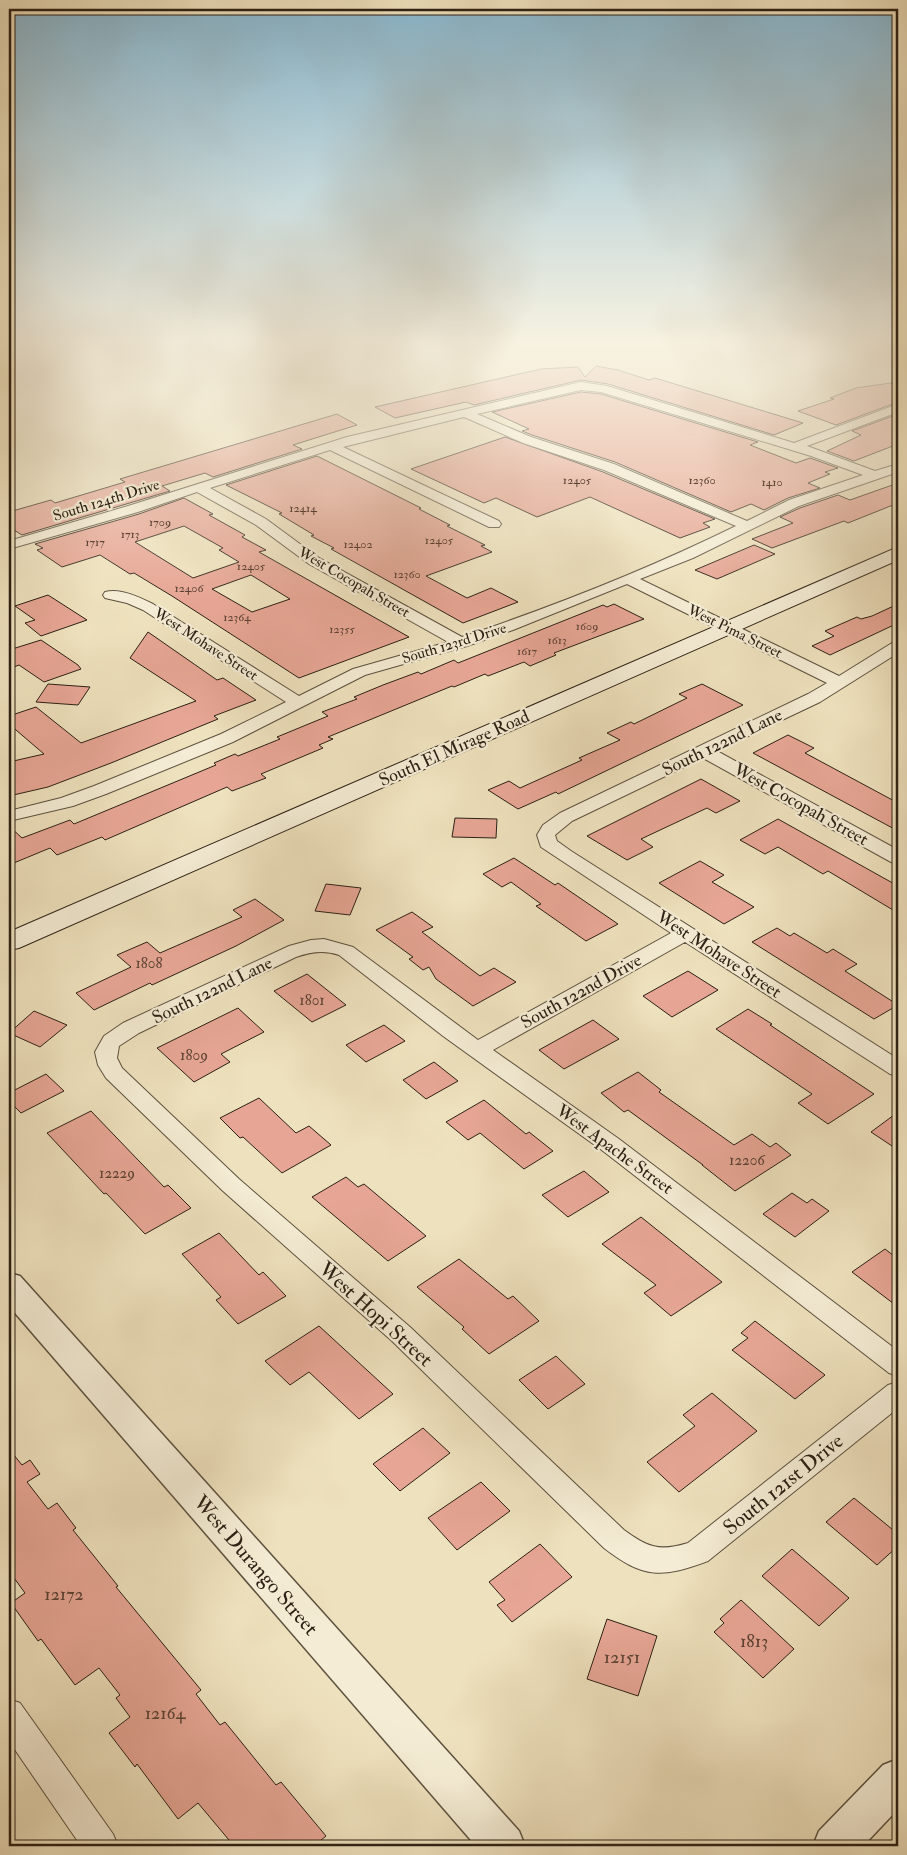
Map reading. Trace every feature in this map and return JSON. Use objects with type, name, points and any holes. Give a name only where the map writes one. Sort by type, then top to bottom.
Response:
[{"type":"main road","name":"South El Mirage Road","points":[[9,942],[898,553]]},
{"type":"street","name":"South 124th Drive","points":[[9,546],[124,512],[331,446],[413,426]]},
{"type":"street","points":[[493,426],[527,440],[609,467],[747,526]]},
{"type":"street","name":"South 124th Drive","points":[[722,426],[794,447]]},
{"type":"street","points":[[794,447],[851,426]]},
{"type":"street","points":[[331,446],[494,524]]},
{"type":"street","points":[[794,447],[876,476]]},
{"type":"street","name":"South 123rd Drive","points":[[9,816],[67,802],[108,787],[227,738],[359,672],[461,643],[508,627],[692,553],[799,501],[898,468]]},
{"type":"street","name":"West Cocopah Street","points":[[198,487],[261,522],[314,561],[461,643]]},
{"type":"street","name":"West Pima Street","points":[[628,579],[842,682]]},
{"type":"street","name":"West Mohave Street","points":[[110,595],[131,598],[148,607],[297,702]]},
{"type":"street","name":"South 122nd Lane","points":[[546,835],[550,829],[566,817],[814,698],[898,646]]},
{"type":"street","name":"West Cocopah Street","points":[[704,751],[898,858]]},
{"type":"street","name":"West Mohave Street","points":[[546,835],[548,843],[564,855],[898,1069]]},
{"type":"street","name":"South 122nd Drive","points":[[477,1050],[686,933]]},
{"type":"street","name":"South 122nd Lane","points":[[106,1049],[112,1041],[131,1028],[280,957],[312,945],[324,945]]},
{"type":"street","name":"West Apache Street","points":[[324,945],[336,946],[346,951],[477,1050],[611,1145],[898,1365]]},
{"type":"street","name":"West Hopi Street","points":[[106,1049],[105,1058],[114,1073],[199,1156],[401,1334],[614,1539],[627,1549],[645,1558],[662,1563]]},
{"type":"street","name":"West Durango Street","points":[[9,1285],[504,1846]]},
{"type":"street","name":"South 121st Drive","points":[[662,1563],[681,1559],[698,1552],[712,1542],[833,1443],[898,1393]]},
{"type":"street","points":[[9,1714],[101,1846]]},
{"type":"street","points":[[834,1846],[898,1779]]},
{"type":"building","points":[[298,426],[355,426],[293,445],[302,449],[213,477],[205,473],[162,486],[170,491],[22,535],[9,527],[9,512],[51,500],[55,503],[125,482],[120,479]]},
{"type":"building","points":[[522,426],[704,426],[758,442],[750,445],[796,463],[810,458],[838,468],[825,472],[830,474],[808,483],[820,488],[788,498],[764,510],[751,504],[731,512],[615,462],[522,431],[529,429]]},
{"type":"building","points":[[743,426],[797,426],[774,435]]},
{"type":"building","points":[[867,426],[898,426],[898,444],[854,461],[827,451],[861,435],[852,431]]},
{"type":"building","points":[[505,437],[603,472],[715,519],[703,523],[710,527],[680,538],[590,497],[537,517],[496,498],[484,503],[411,469]]},
{"type":"building","points":[[317,456],[421,508],[419,509],[450,525],[447,526],[485,545],[481,546],[492,552],[426,576],[467,598],[491,588],[518,602],[463,623],[331,549],[334,548],[311,536],[314,535],[279,514],[282,513],[226,485]]},
{"type":"building","points":[[898,483],[898,503],[848,523],[844,521],[772,548],[752,539],[793,523],[780,517],[800,508],[838,495],[850,500]]},
{"type":"building","points":[[184,498],[213,514],[209,515],[245,535],[242,537],[266,550],[259,552],[409,637],[299,678],[172,596],[134,573],[130,574],[100,555],[62,567],[37,550],[43,548],[35,544],[139,514]],"holes":[[[184,526],[223,548],[219,550],[239,562],[193,578],[135,542]],[[251,575],[290,599],[252,612],[212,589]]]},
{"type":"building","points":[[754,545],[775,554],[717,579],[695,570]]},
{"type":"building","points":[[48,595],[87,620],[41,636],[25,623],[35,620],[15,606]]},
{"type":"building","points":[[614,604],[644,619],[554,653],[556,655],[530,666],[524,662],[488,676],[485,674],[454,687],[452,686],[328,737],[333,739],[319,745],[323,748],[261,774],[266,778],[232,791],[227,787],[105,840],[102,837],[57,855],[50,848],[9,865],[9,826],[22,838],[70,820],[74,824],[216,765],[214,763],[235,754],[238,756],[280,739],[277,737],[328,716],[322,712],[357,699],[354,697],[383,685],[418,672],[421,674],[454,660],[458,663],[603,605],[607,607]]},
{"type":"building","points":[[898,604],[898,623],[830,655],[812,646],[834,636],[825,631],[857,617],[861,619],[872,616]]},
{"type":"building","points":[[148,632],[217,680],[223,678],[256,700],[214,716],[218,719],[111,763],[48,787],[9,796],[9,762],[44,754],[9,724],[9,716],[36,707],[81,743],[196,701],[130,658]]},
{"type":"building","points":[[41,640],[81,669],[44,682],[19,665],[9,669],[9,650]]},
{"type":"building","points":[[48,684],[90,687],[78,705],[36,702]]},
{"type":"building","points":[[702,684],[743,705],[558,794],[556,792],[518,809],[488,790],[509,781],[520,788],[582,760],[579,758],[620,740],[607,733],[631,722],[634,724],[687,698],[679,694]]},
{"type":"building","points":[[788,735],[814,748],[805,753],[898,803],[898,831],[753,753]]},
{"type":"building","points":[[701,779],[740,801],[716,813],[707,808],[641,839],[653,847],[627,860],[587,836]]},
{"type":"building","points":[[455,818],[497,819],[496,838],[452,837]]},
{"type":"building","points":[[778,819],[898,886],[898,913],[828,871],[823,874],[778,847],[765,854],[740,840]]},
{"type":"building","points":[[514,858],[555,885],[558,883],[618,924],[586,941],[536,906],[541,904],[511,882],[502,887],[483,874]]},
{"type":"building","points":[[700,861],[724,875],[712,882],[754,907],[724,924],[659,883]]},
{"type":"building","points":[[326,884],[361,888],[350,915],[315,911]]},
{"type":"building","points":[[255,899],[284,920],[236,946],[152,985],[150,983],[94,1010],[76,993],[131,967],[117,955],[147,942],[160,953],[242,917],[233,910]]},
{"type":"building","points":[[412,912],[433,927],[422,932],[480,976],[494,968],[516,982],[473,1006],[436,979],[429,967],[423,970],[409,959],[413,957],[376,930]]},
{"type":"building","points":[[777,928],[790,936],[794,933],[827,953],[833,949],[857,964],[845,971],[898,1005],[874,1019],[752,942]]},
{"type":"building","points":[[688,971],[718,990],[672,1017],[643,996]]},
{"type":"building","points":[[307,974],[346,1005],[312,1022],[274,991]]},
{"type":"building","points":[[238,1008],[264,1032],[221,1054],[230,1062],[194,1082],[157,1048]]},
{"type":"building","points":[[748,1009],[874,1094],[828,1124],[798,1103],[812,1094],[716,1029]]},
{"type":"building","points":[[34,1011],[67,1025],[40,1047],[9,1033]]},
{"type":"building","points":[[593,1020],[619,1039],[564,1069],[539,1050]]},
{"type":"building","points":[[384,1025],[405,1041],[366,1062],[346,1045]]},
{"type":"building","points":[[434,1062],[458,1081],[426,1099],[403,1080]]},
{"type":"building","points":[[638,1072],[661,1090],[659,1092],[734,1145],[752,1134],[770,1147],[776,1143],[791,1155],[735,1191],[628,1110],[624,1112],[601,1093]]},
{"type":"building","points":[[46,1074],[64,1091],[21,1113],[9,1101],[9,1093]]},
{"type":"building","points":[[259,1098],[296,1133],[309,1126],[331,1145],[282,1173],[243,1137],[240,1138],[220,1118]]},
{"type":"building","points":[[484,1100],[526,1134],[529,1132],[553,1151],[524,1169],[480,1133],[468,1140],[446,1122]]},
{"type":"building","points":[[91,1111],[164,1187],[168,1185],[191,1208],[145,1234],[106,1193],[104,1194],[47,1133]]},
{"type":"building","points":[[898,1112],[898,1150],[871,1132]]},
{"type":"building","points":[[584,1171],[609,1192],[568,1217],[542,1195]]},
{"type":"building","points":[[346,1177],[358,1187],[364,1184],[426,1236],[388,1261],[312,1197]]},
{"type":"building","points":[[792,1193],[807,1203],[812,1199],[829,1211],[795,1237],[763,1214]]},
{"type":"building","points":[[641,1217],[722,1282],[671,1316],[644,1293],[656,1285],[602,1244]]},
{"type":"building","points":[[219,1233],[259,1275],[263,1272],[286,1296],[238,1324],[216,1300],[221,1297],[182,1254]]},
{"type":"building","points":[[885,1249],[898,1259],[898,1307],[852,1272]]},
{"type":"building","points":[[459,1259],[508,1299],[513,1296],[539,1321],[489,1354],[462,1329],[464,1327],[417,1287]]},
{"type":"building","points":[[755,1321],[825,1375],[795,1399],[732,1350],[748,1338],[741,1333]]},
{"type":"building","points":[[319,1326],[393,1394],[359,1419],[309,1372],[290,1385],[265,1361]]},
{"type":"building","points":[[556,1356],[585,1384],[548,1409],[519,1380]]},
{"type":"building","points":[[712,1393],[757,1431],[679,1492],[647,1462],[695,1426],[683,1415]]},
{"type":"building","points":[[423,1428],[450,1453],[400,1491],[373,1464]]},
{"type":"building","points":[[9,1449],[22,1465],[30,1460],[40,1474],[27,1482],[48,1509],[57,1503],[76,1528],[73,1530],[118,1586],[116,1587],[201,1690],[196,1694],[220,1725],[225,1722],[276,1785],[281,1782],[326,1836],[314,1846],[234,1846],[198,1803],[178,1819],[137,1764],[135,1767],[109,1733],[130,1717],[116,1698],[120,1695],[99,1668],[75,1685],[41,1639],[38,1641],[11,1603],[25,1593],[9,1571]]},
{"type":"building","points":[[481,1482],[510,1511],[457,1550],[428,1518]]},
{"type":"building","points":[[854,1498],[898,1534],[898,1546],[877,1565],[826,1522]]},
{"type":"building","points":[[540,1544],[572,1577],[512,1622],[497,1605],[505,1600],[489,1582]]},
{"type":"building","points":[[792,1549],[849,1598],[819,1626],[762,1576]]},
{"type":"building","points":[[741,1600],[794,1649],[763,1678],[714,1632],[724,1623],[720,1619]]},
{"type":"building","points":[[607,1619],[657,1636],[638,1696],[587,1679]]}]
